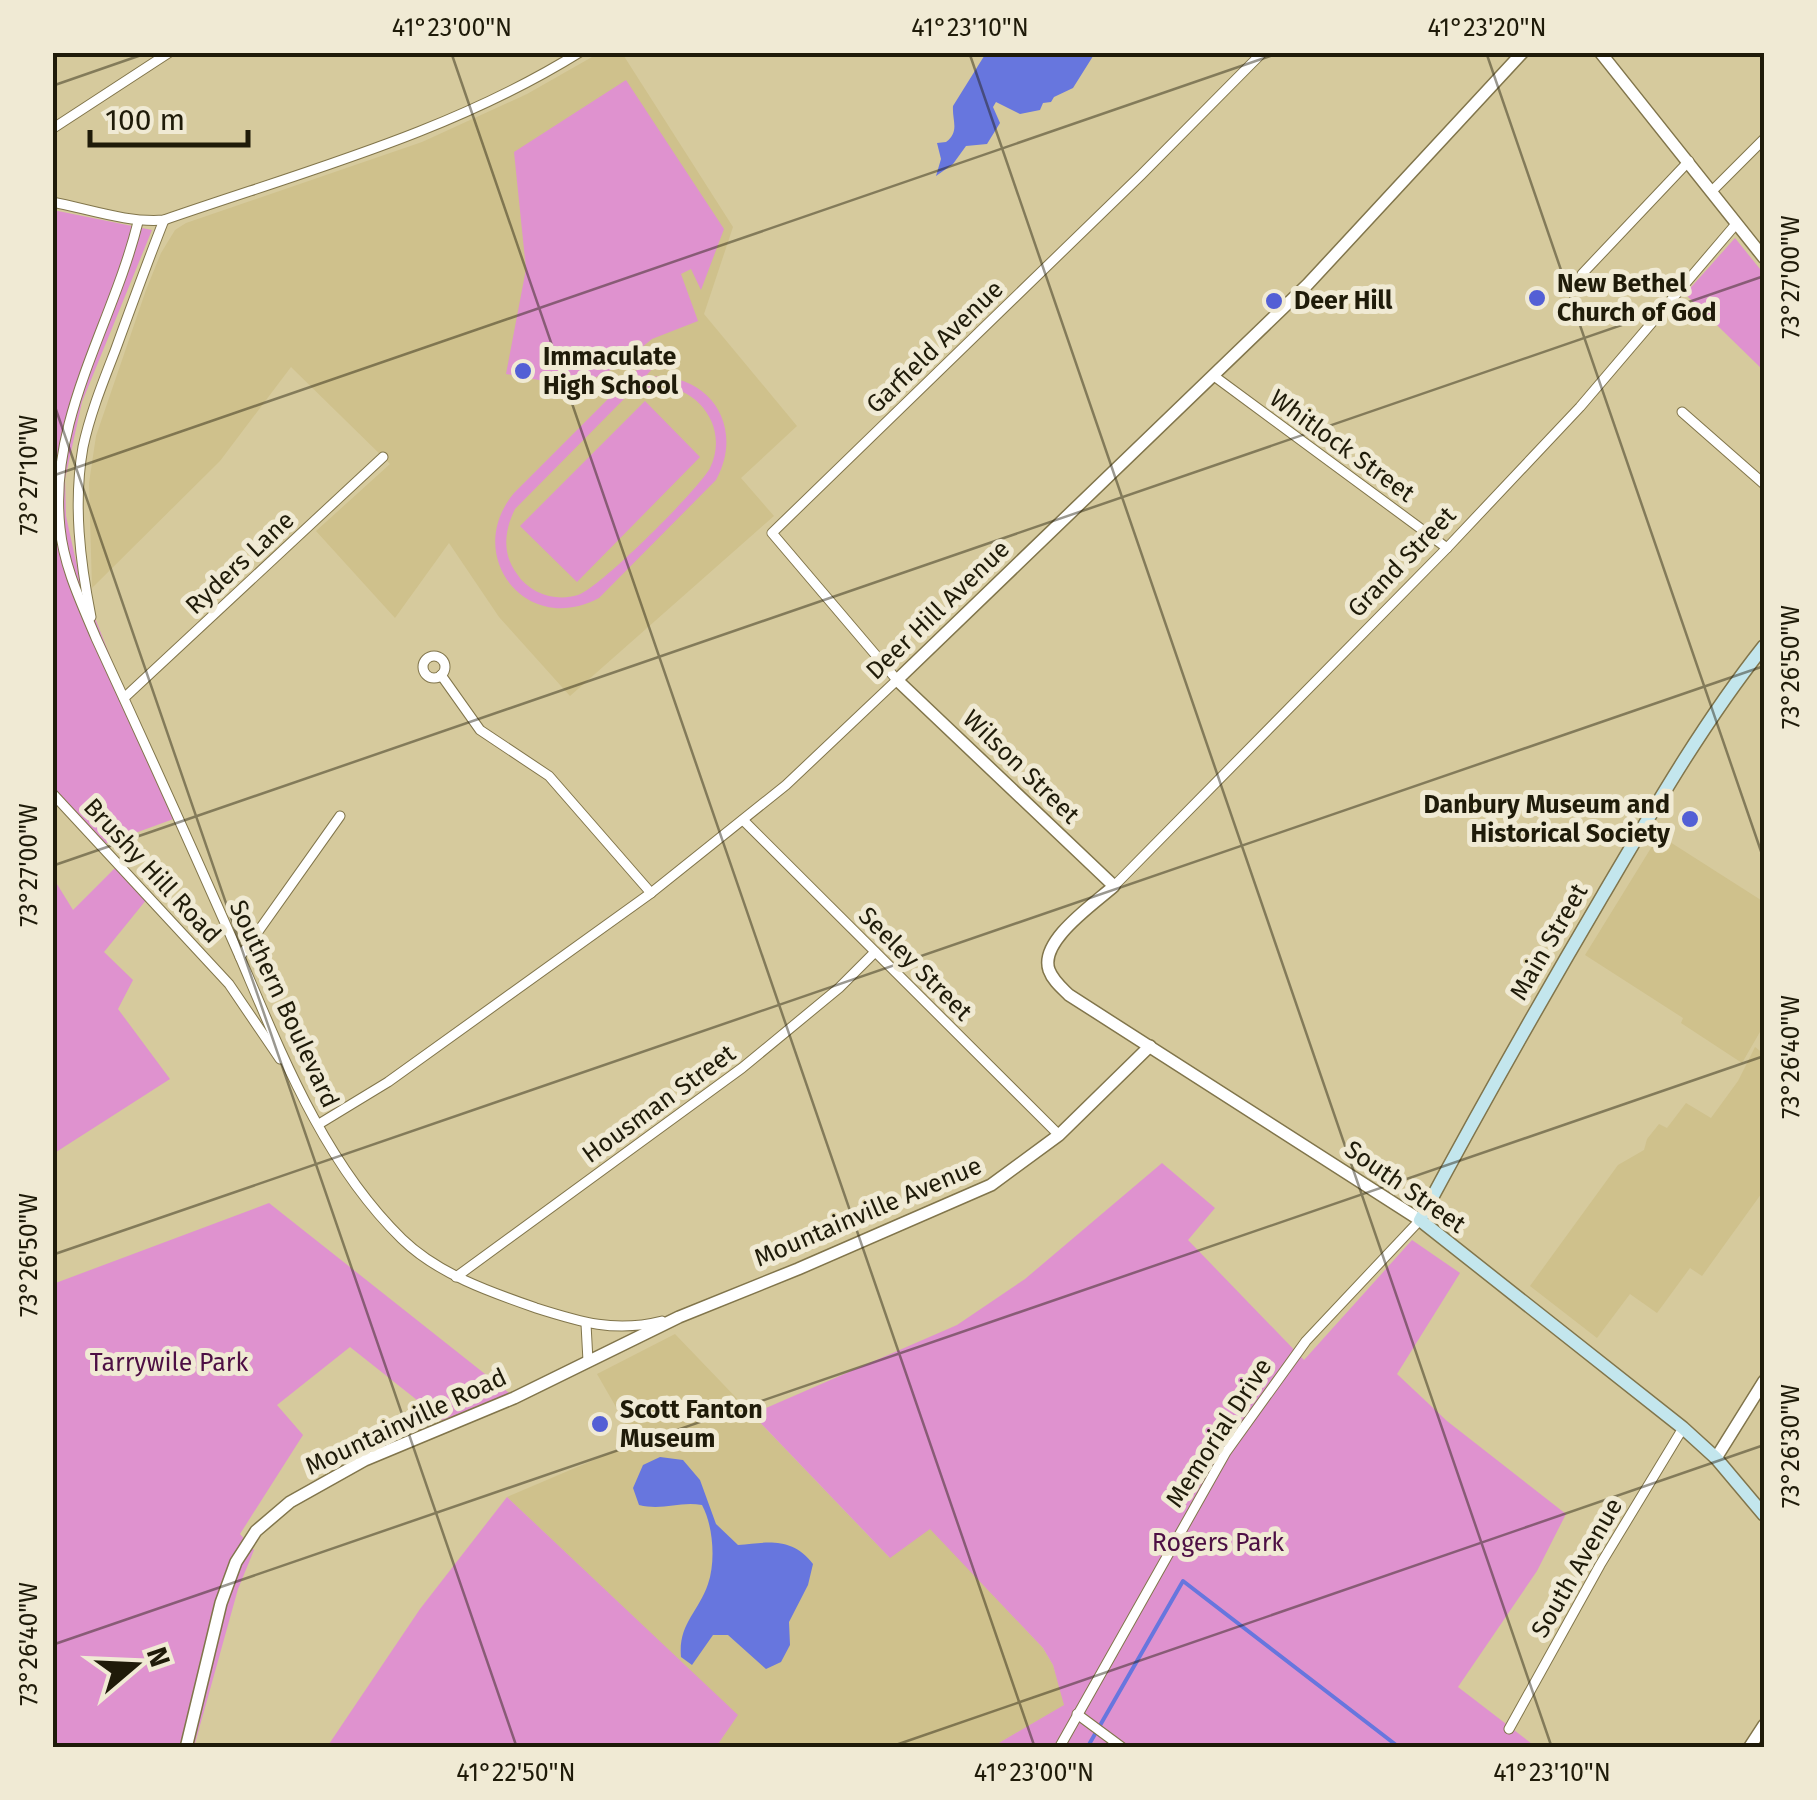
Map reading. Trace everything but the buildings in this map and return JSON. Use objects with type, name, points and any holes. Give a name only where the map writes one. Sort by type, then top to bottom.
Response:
[{"type":"main road","name":"Main Street","points":[[1420,1220],[1480,1106],[1649,817],[1764,646]]},
{"type":"main road","name":"South Street","points":[[1420,1220],[1683,1428],[1716,1458],[1764,1515]]},
{"type":"street","points":[[52,129],[170,52]]},
{"type":"street","points":[[52,202],[138,222],[164,220],[452,119],[509,94],[580,52]]},
{"type":"street","name":"Garfield Avenue","points":[[898,680],[772,532],[1141,176],[1263,52]]},
{"type":"street","name":"Deer Hill Avenue","points":[[318,1124],[388,1082],[650,893],[786,785],[1214,376],[1374,217],[1524,52]]},
{"type":"street","points":[[1604,55],[1764,258]]},
{"type":"street","points":[[1712,191],[1764,138]]},
{"type":"street","points":[[1582,274],[1690,161]]},
{"type":"street","name":"Southern Boulevard","points":[[96,638],[81,556],[78,488],[83,448],[91,414],[164,220]]},
{"type":"street","name":"Southern Boulevard","points":[[138,222],[73,408],[59,487],[60,528],[68,570],[96,638],[290,1074],[318,1124],[380,1216],[404,1242],[456,1277],[586,1324],[623,1329],[679,1317]]},
{"type":"street","name":"Grand Street","points":[[1081,915],[1447,548],[1580,408],[1736,224]]},
{"type":"street","name":"Whitlock Street","points":[[1214,376],[1447,548]]},
{"type":"street","points":[[1682,412],[1764,484]]},
{"type":"street","name":"Ryders Lane","points":[[124,698],[384,458]]},
{"type":"street","points":[[441,676],[480,730],[549,776],[650,893]]},
{"type":"street","name":"Wilson Street","points":[[898,680],[1114,886]]},
{"type":"street","name":"Brushy Hill Road","points":[[52,792],[230,984],[290,1074]]},
{"type":"street","points":[[240,957],[340,816]]},
{"type":"street","name":"Seeley Street","points":[[743,820],[1059,1135]]},
{"type":"street","name":"South Street","points":[[1081,915],[1060,934],[1048,952],[1048,968],[1069,995],[1420,1220]]},
{"type":"street","name":"Housman Street","points":[[456,1277],[754,1059],[839,988],[875,952]]},
{"type":"street","name":"Mountainville Avenue","points":[[679,1317],[991,1185],[1059,1135],[1150,1046]]},
{"type":"street","name":"Memorial Drive","points":[[1059,1748],[1208,1481],[1258,1406],[1306,1341],[1420,1220]]},
{"type":"street","name":"Mountainville Road","points":[[186,1748],[220,1603],[236,1562],[256,1531],[290,1502],[364,1460],[514,1398],[679,1317]]},
{"type":"street","points":[[586,1324],[588,1361]]},
{"type":"street","points":[[1716,1458],[1764,1381]]},
{"type":"street","name":"South Avenue","points":[[1509,1729],[1600,1565],[1683,1428]]},
{"type":"street","points":[[1077,1714],[1123,1748]]},
{"type":"street","points":[[1748,1748],[1764,1725]]},
{"type":"shaded area","name":"Immaculate High School","points":[[599,53],[622,53],[733,227],[704,314],[797,426],[741,478],[774,516],[570,696],[499,617],[449,543],[395,618],[316,531],[390,464],[291,367],[220,461],[92,588],[89,483],[96,436],[146,290],[175,230],[422,142],[527,94]]},
{"type":"shaded area","points":[[1659,835],[1764,902],[1764,1025],[1742,1063],[1681,1023],[1683,1018],[1585,955]]},
{"type":"shaded area","points":[[1755,1047],[1764,1054],[1764,1190],[1702,1276],[1690,1268],[1657,1313],[1630,1294],[1597,1338],[1530,1286],[1618,1165],[1644,1150],[1659,1124],[1667,1128],[1686,1103],[1711,1118],[1738,1081]]},
{"type":"shaded area","points":[[675,1334],[889,1557],[930,1528],[1043,1648],[1053,1665],[1065,1705],[992,1747],[716,1747],[737,1715],[507,1497],[636,1442],[597,1374]]},
{"type":"green space","points":[[626,80],[724,229],[701,290],[691,269],[681,274],[698,321],[652,339],[619,366],[584,383],[560,384],[506,374],[526,269],[514,152]]},
{"type":"green space","points":[[53,210],[152,230],[82,402],[65,479],[66,516],[80,580],[179,817],[105,844],[53,787]]},
{"type":"green space","points":[[1735,238],[1764,274],[1764,371],[1685,294]]},
{"type":"green space","points":[[645,362],[652,369],[645,377],[687,382],[715,405],[723,421],[724,459],[716,480],[599,598],[573,607],[548,607],[527,599],[510,584],[499,564],[495,541],[500,517],[514,493]],"holes":[[[659,385],[674,388],[698,402],[713,425],[715,453],[702,479],[648,537],[589,589],[561,597],[544,595],[529,587],[512,566],[507,550],[507,534],[515,509],[628,395]]]},
{"type":"green space","points":[[645,401],[700,457],[577,582],[520,526]]},
{"type":"green space","points":[[121,862],[151,894],[104,952],[133,980],[118,1009],[170,1079],[53,1154],[52,876],[73,910]]},
{"type":"green space","name":"Rogers Park","points":[[1162,1163],[1215,1208],[1188,1240],[1304,1360],[1412,1240],[1460,1273],[1397,1374],[1447,1421],[1566,1514],[1537,1571],[1458,1687],[1536,1747],[992,1747],[1064,1705],[1053,1665],[1043,1648],[930,1529],[890,1558],[752,1414],[957,1325],[1025,1279]]},
{"type":"green space","name":"Tarrywile Park","points":[[269,1203],[513,1396],[446,1423],[350,1347],[277,1405],[303,1435],[240,1534],[254,1550],[238,1589],[194,1747],[53,1748],[53,1284]]},
{"type":"green space","points":[[507,1497],[738,1715],[716,1747],[327,1747],[420,1609]]},
{"type":"water","points":[[986,53],[1095,53],[1073,88],[1043,103],[1040,110],[1020,114],[996,102],[993,107],[1000,123],[987,144],[966,146],[953,164],[936,176],[941,159],[937,143],[946,142],[953,134],[953,106]]},
{"type":"water","points":[[660,1457],[683,1460],[700,1480],[716,1524],[738,1545],[788,1545],[813,1564],[808,1585],[789,1622],[790,1645],[781,1662],[766,1669],[728,1635],[713,1635],[692,1665],[681,1657],[686,1627],[708,1584],[712,1543],[702,1505],[639,1505],[633,1488],[643,1465]]},
{"type":"waterway","points":[[1087,1748],[1183,1581],[1400,1748]]},
{"type":"place","name":"New Bethel Church of God","points":[[1537,298]]},
{"type":"place","name":"Deer Hill","points":[[1274,301]]},
{"type":"place","name":"Immaculate High School","points":[[523,371]]},
{"type":"place","name":"Danbury Museum and Historical Society","points":[[1690,819]]},
{"type":"place","name":"Scott Fanton Museum","points":[[600,1424]]}]
